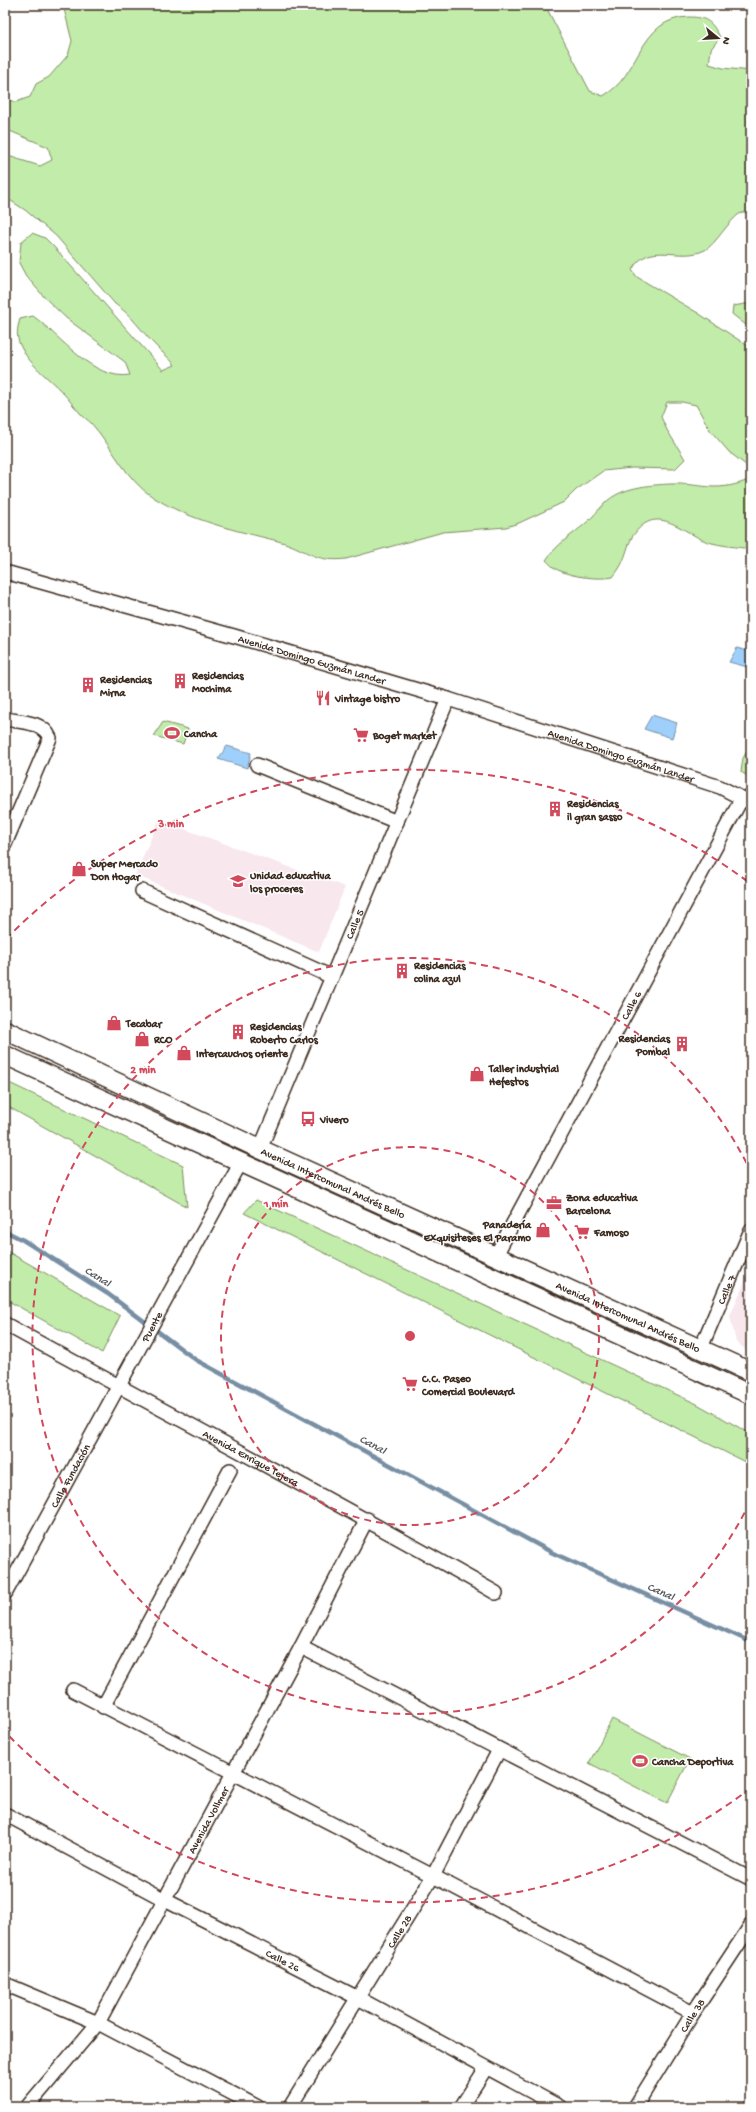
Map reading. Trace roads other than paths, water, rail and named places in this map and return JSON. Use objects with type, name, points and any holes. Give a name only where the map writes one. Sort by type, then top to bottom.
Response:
[{"type":"main road","name":"Avenida Intercomunal Andrés Bello","points":[[5,1030],[260,1149],[751,1372]]},
{"type":"main road","name":"Avenida Intercomunal Andrés Bello","points":[[5,1055],[240,1164],[751,1395]]},
{"type":"street","name":"Avenida Domingo Guzmán Lander","points":[[5,572],[234,636],[448,699],[720,787],[747,800]]},
{"type":"street","name":"Calle 5","points":[[260,1149],[448,699]]},
{"type":"street","points":[[5,719],[39,725],[47,731],[50,738],[5,844]]},
{"type":"street","points":[[257,766],[397,822]]},
{"type":"street","name":"Calle 6","points":[[496,1255],[747,800]]},
{"type":"street","points":[[142,891],[332,977]]},
{"type":"street","name":"Puente","points":[[134,1357],[240,1164]]},
{"type":"street","name":"Calle 7","points":[[700,1350],[751,1230]]},
{"type":"street","name":"Avenida Enrique Tejera","points":[[5,1324],[118,1387],[367,1519],[496,1593]]},
{"type":"street","name":"Calle Fundación","points":[[5,1594],[134,1357]]},
{"type":"street","points":[[103,1707],[230,1470]]},
{"type":"street","name":"Avenida Vollmer","points":[[27,2107],[98,2023],[301,1647],[367,1519]]},
{"type":"street","points":[[301,1647],[751,1879]]},
{"type":"street","points":[[73,1690],[103,1707],[433,1876],[693,2013]]},
{"type":"street","name":"Calle 28","points":[[290,2107],[433,1876],[499,1750]]},
{"type":"street","name":"Calle 26","points":[[5,1814],[165,1900],[358,1998],[560,2107]]},
{"type":"street","name":"Calle 38","points":[[635,2107],[693,2013],[751,1925]]},
{"type":"street","points":[[5,1984],[98,2023],[258,2107]]},
{"type":"street","points":[[461,2107],[486,2068]]},
{"type":"water","points":[[737,648],[751,652],[751,668],[729,662]]},
{"type":"water","points":[[652,715],[677,723],[672,738],[644,729]]},
{"type":"water","points":[[227,746],[251,753],[247,768],[218,759]]},
{"type":"waterway","name":"Canal","points":[[5,1231],[23,1240],[108,1294],[196,1360],[553,1553],[751,1642]]},
{"type":"place","name":"Residencias Mochima","points":[[180,681]]},
{"type":"place","name":"Residencias Mirna","points":[[88,685]]},
{"type":"place","name":"Vintage bistro","points":[[323,698]]},
{"type":"place","name":"Cancha","points":[[172,733]]},
{"type":"place","name":"Boget market","points":[[361,735]]},
{"type":"place","name":"Residencias il gran sasso","points":[[555,809]]},
{"type":"place","name":"Super Mercado Don Hogar","points":[[79,869]]},
{"type":"place","name":"Unidad educativa los proceres","points":[[238,881]]},
{"type":"place","name":"Residencias colina azul","points":[[402,971]]},
{"type":"place","name":"Tecabar","points":[[114,1023]]},
{"type":"place","name":"Residencias Roberto Carlos","points":[[238,1032]]},
{"type":"place","name":"RCO","points":[[142,1039]]},
{"type":"place","name":"Residencias Pombal","points":[[682,1044]]},
{"type":"place","name":"Intercauchos oriente","points":[[184,1053]]},
{"type":"place","name":"Taller industrial Hefestos","points":[[477,1074]]},
{"type":"place","name":"Vivero","points":[[308,1119]]},
{"type":"place","name":"Zona educativa Barcelona","points":[[554,1203]]},
{"type":"place","name":"Panadería Exquisiteses El Paramo","points":[[543,1230]]},
{"type":"place","name":"Famoso","points":[[582,1232]]},
{"type":"place","name":"C.C. Paseo Comercial Boulevard","points":[[410,1384]]},
{"type":"place","name":"Cancha Deportiva","points":[[640,1761]]}]
